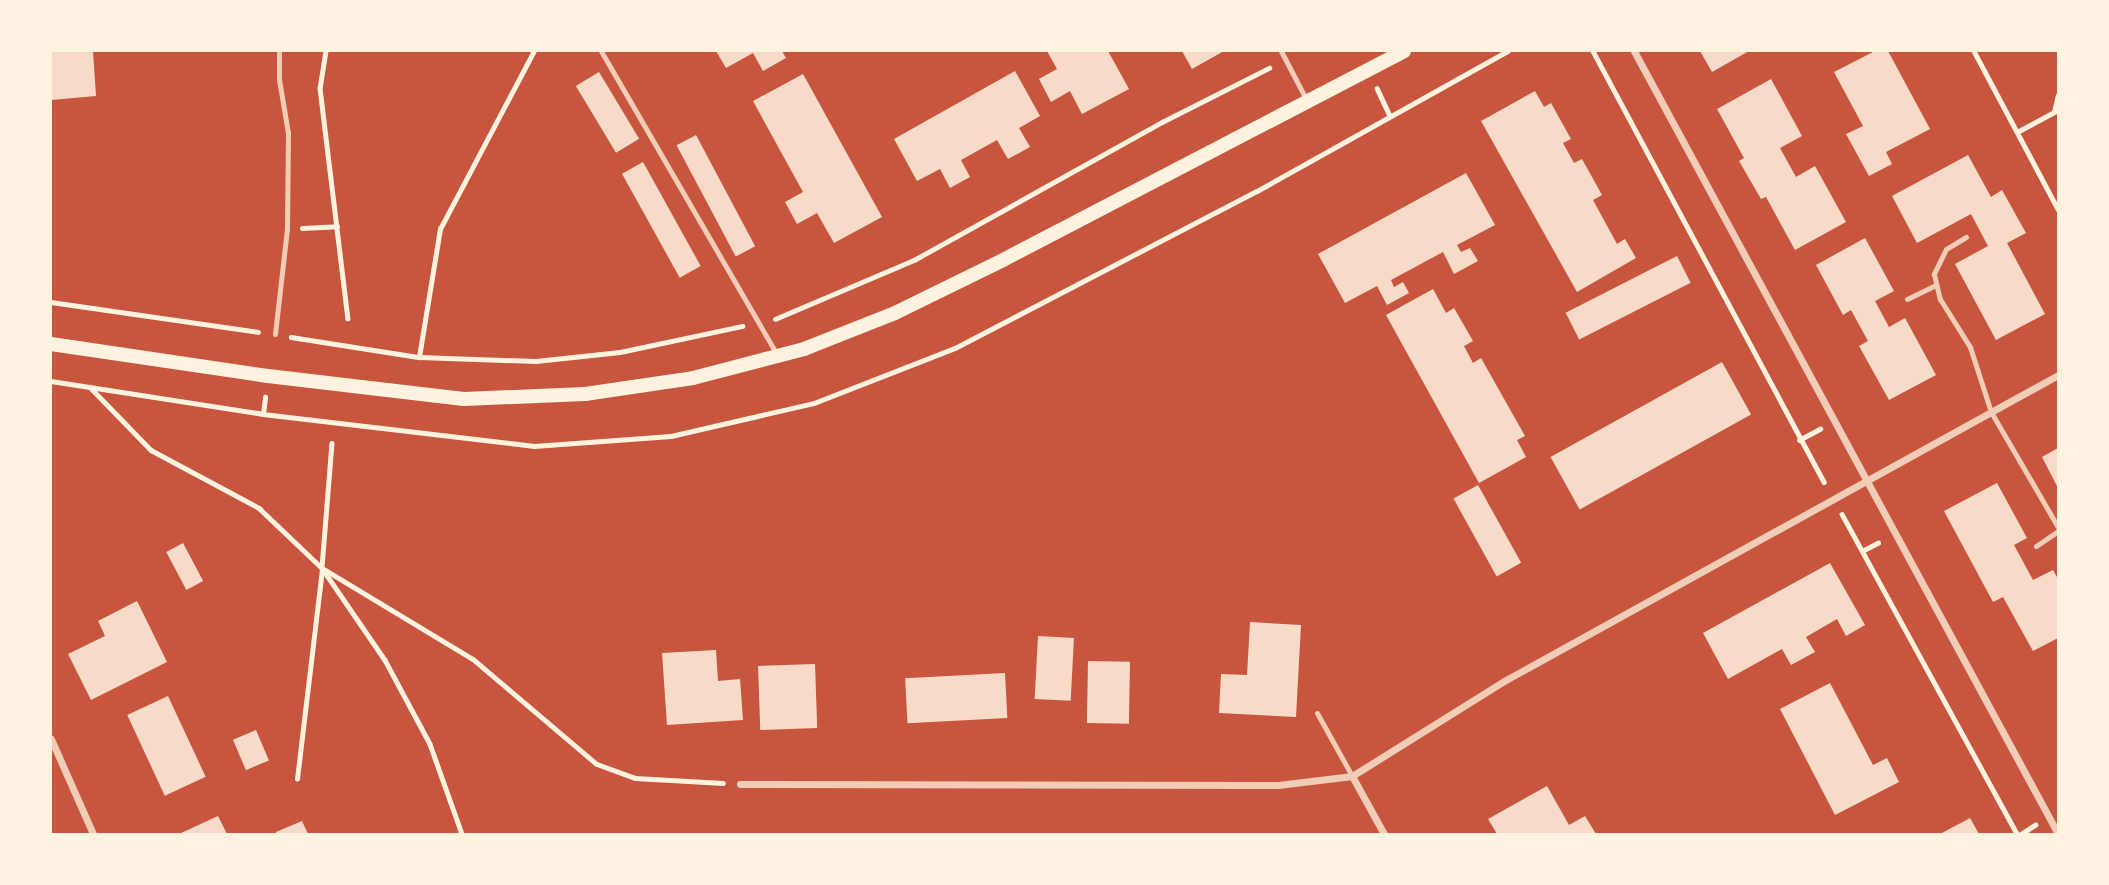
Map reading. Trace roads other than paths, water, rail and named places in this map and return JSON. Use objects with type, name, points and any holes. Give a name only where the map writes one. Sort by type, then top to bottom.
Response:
[{"type":"main road","points":[[51,345],[268,376],[464,399],[585,394],[693,378],[778,356],[907,307],[1404,51]]},
{"type":"street","points":[[1634,51],[2058,834]]},
{"type":"street","points":[[740,784],[1278,785],[1352,776],[1504,681],[2058,375]]},
{"type":"street","points":[[51,739],[93,834]]},
{"type":"street","points":[[1352,776],[1384,834]]},
{"type":"lane","points":[[275,334],[287,229],[288,133],[279,79],[279,51]]},
{"type":"lane","points":[[601,51],[778,356]]},
{"type":"lane","points":[[1281,51],[1308,102]]},
{"type":"lane","points":[[1966,237],[1946,249],[1934,274],[1936,285],[1940,299],[1970,347],[1992,412],[2058,529],[2036,545]]},
{"type":"lane","points":[[1907,299],[1936,285]]},
{"type":"lane","points":[[1317,713],[1352,776]]}]
